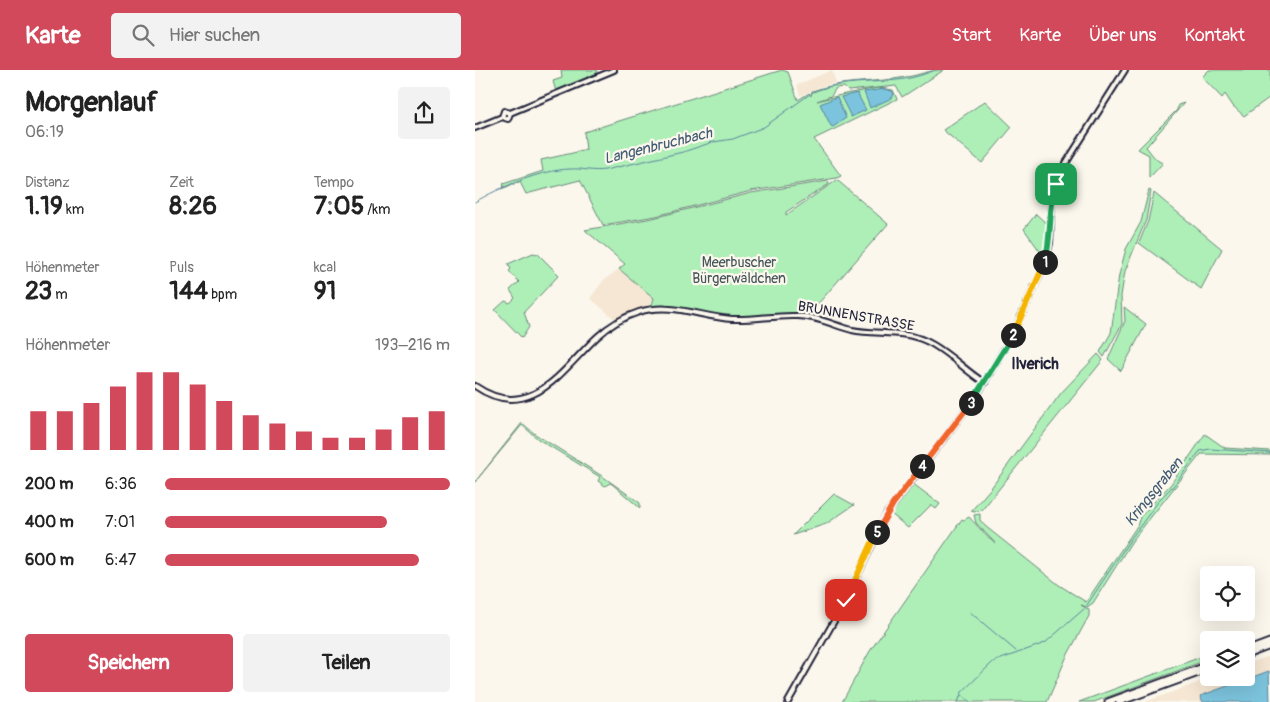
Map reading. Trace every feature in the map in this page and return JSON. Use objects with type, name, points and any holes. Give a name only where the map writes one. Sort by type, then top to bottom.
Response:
[{"type":"highway","points":[[1255,648],[1270,642]]},
{"type":"highway","points":[[1255,652],[1270,646]]},
{"type":"highway","points":[[1108,702],[1200,667]]},
{"type":"highway","points":[[1119,702],[1200,672]]},
{"type":"street","points":[[475,128],[502,117],[508,118],[510,113],[614,70]]},
{"type":"street","points":[[787,702],[846,600],[887,513],[985,383],[1027,307],[1045,263],[1050,243],[1052,200],[1059,174],[1125,70]]},
{"type":"street","name":"BRUNNENSTRASSE","points":[[475,386],[503,398],[519,398],[536,393],[562,375],[596,338],[616,322],[639,312],[666,308],[733,319],[800,316],[851,330],[913,336],[935,346],[985,383]]},
{"type":"shaded area","points":[[832,70],[836,83],[819,87],[800,96],[797,85]]},
{"type":"shaded area","points":[[619,269],[654,298],[647,308],[616,320],[590,298],[604,280]]},
{"type":"shaded area","points":[[1270,656],[1270,702],[1145,702],[1200,682],[1200,686],[1255,686],[1255,661]]},
{"type":"green space","points":[[561,70],[597,70],[597,74],[556,92],[553,81],[562,78]]},
{"type":"green space","points":[[782,70],[788,72],[798,100],[809,93],[811,96],[812,91],[823,87],[894,79],[944,70],[902,97],[896,86],[848,91],[844,87],[836,88],[831,96],[817,101],[878,88],[893,90],[897,99],[814,139],[841,176],[837,178],[751,191],[656,216],[603,225],[580,180],[526,194],[520,182],[501,189],[504,186],[503,184],[543,171],[541,160],[586,150],[584,132]]},
{"type":"green space","points":[[1209,70],[1270,70],[1270,97],[1244,116],[1233,106],[1225,94],[1222,98],[1202,77]]},
{"type":"green space","points":[[985,101],[1012,127],[982,163],[943,130]]},
{"type":"green space","points":[[1184,103],[1146,147],[1155,158],[1163,163],[1149,178],[1149,155],[1138,149],[1177,110],[1178,105]]},
{"type":"green space","name":"Meerbuscher Bürgerwäldchen","points":[[837,180],[888,224],[809,314],[797,313],[735,318],[678,307],[651,308],[654,298],[619,269],[625,264],[585,230],[653,218],[751,193],[828,181],[829,184],[786,212],[786,215]]},
{"type":"green space","points":[[1149,190],[1151,191],[1146,220],[1125,271],[1121,296],[1122,324],[1104,357],[1100,352],[1111,333],[1119,275],[1126,249],[1141,222]]},
{"type":"green space","points":[[1154,193],[1222,249],[1201,289],[1139,243],[1148,221]]},
{"type":"green space","points":[[1036,214],[1048,225],[1044,257],[1024,229]]},
{"type":"green space","points":[[533,253],[538,254],[559,275],[524,312],[529,327],[522,338],[495,310],[505,301],[510,303],[515,298],[510,290],[519,282],[509,271],[511,269],[508,264]]},
{"type":"green space","points":[[1124,307],[1146,324],[1121,371],[1108,359],[1125,321]]},
{"type":"green space","points":[[1098,354],[1103,360],[982,510],[971,511],[991,488],[1061,393]]},
{"type":"green space","points":[[522,423],[535,434],[602,476],[640,503],[640,508],[612,484],[610,483],[605,486],[598,481],[600,477],[538,439],[522,425],[475,482]]},
{"type":"green space","points":[[1205,434],[1225,448],[1270,451],[1270,455],[1201,454],[1132,541],[1093,603],[1087,607],[1081,605],[1089,610],[1089,616],[1067,656],[1047,702],[842,702],[870,651],[962,519],[964,520],[969,517],[996,544],[976,523],[974,515],[980,514],[980,520],[985,526],[1059,585],[1086,602],[1137,526],[1140,517],[1171,484]]},
{"type":"green space","points":[[912,483],[940,504],[936,509],[931,505],[908,528],[890,513]]},
{"type":"green space","points":[[834,494],[854,505],[826,524],[793,535]]},
{"type":"green space","points":[[1200,657],[1200,662],[1094,702],[1079,702]]},
{"type":"water","points":[[885,89],[892,91],[894,94],[892,98],[870,108],[864,92]]},
{"type":"water","points":[[857,93],[866,110],[851,117],[841,97]]},
{"type":"water","points":[[837,97],[846,118],[833,127],[820,104]]},
{"type":"water","points":[[1269,671],[1270,702],[1203,702],[1200,696],[1228,686],[1255,686],[1255,676]]},
{"type":"waterway","name":"Langenbruchbach","points":[[811,93],[841,84],[904,79],[934,70]]},
{"type":"waterway","name":"Langenbruchbach","points":[[475,202],[508,185],[546,172],[570,169],[605,170],[683,152],[713,142],[733,139],[764,127],[810,94]]},
{"type":"waterway","name":"Kringsgraben","points":[[1087,605],[1132,537],[1160,499],[1175,484],[1200,451],[1210,449],[1270,453]]},
{"type":"waterway","name":"Kringsgraben","points":[[958,702],[962,692],[993,662],[1045,643],[1084,609]]},
{"type":"waterway","points":[[970,612],[1016,651]]},
{"type":"waterway","points":[[961,694],[970,702]]},
{"type":"district","name":"Ilverich","points":[[1035,364]]},
{"type":"route","points":[[846,600],[887,513],[985,383],[1027,307],[1043,271],[1048,252],[1052,200],[1056,184]]}]
